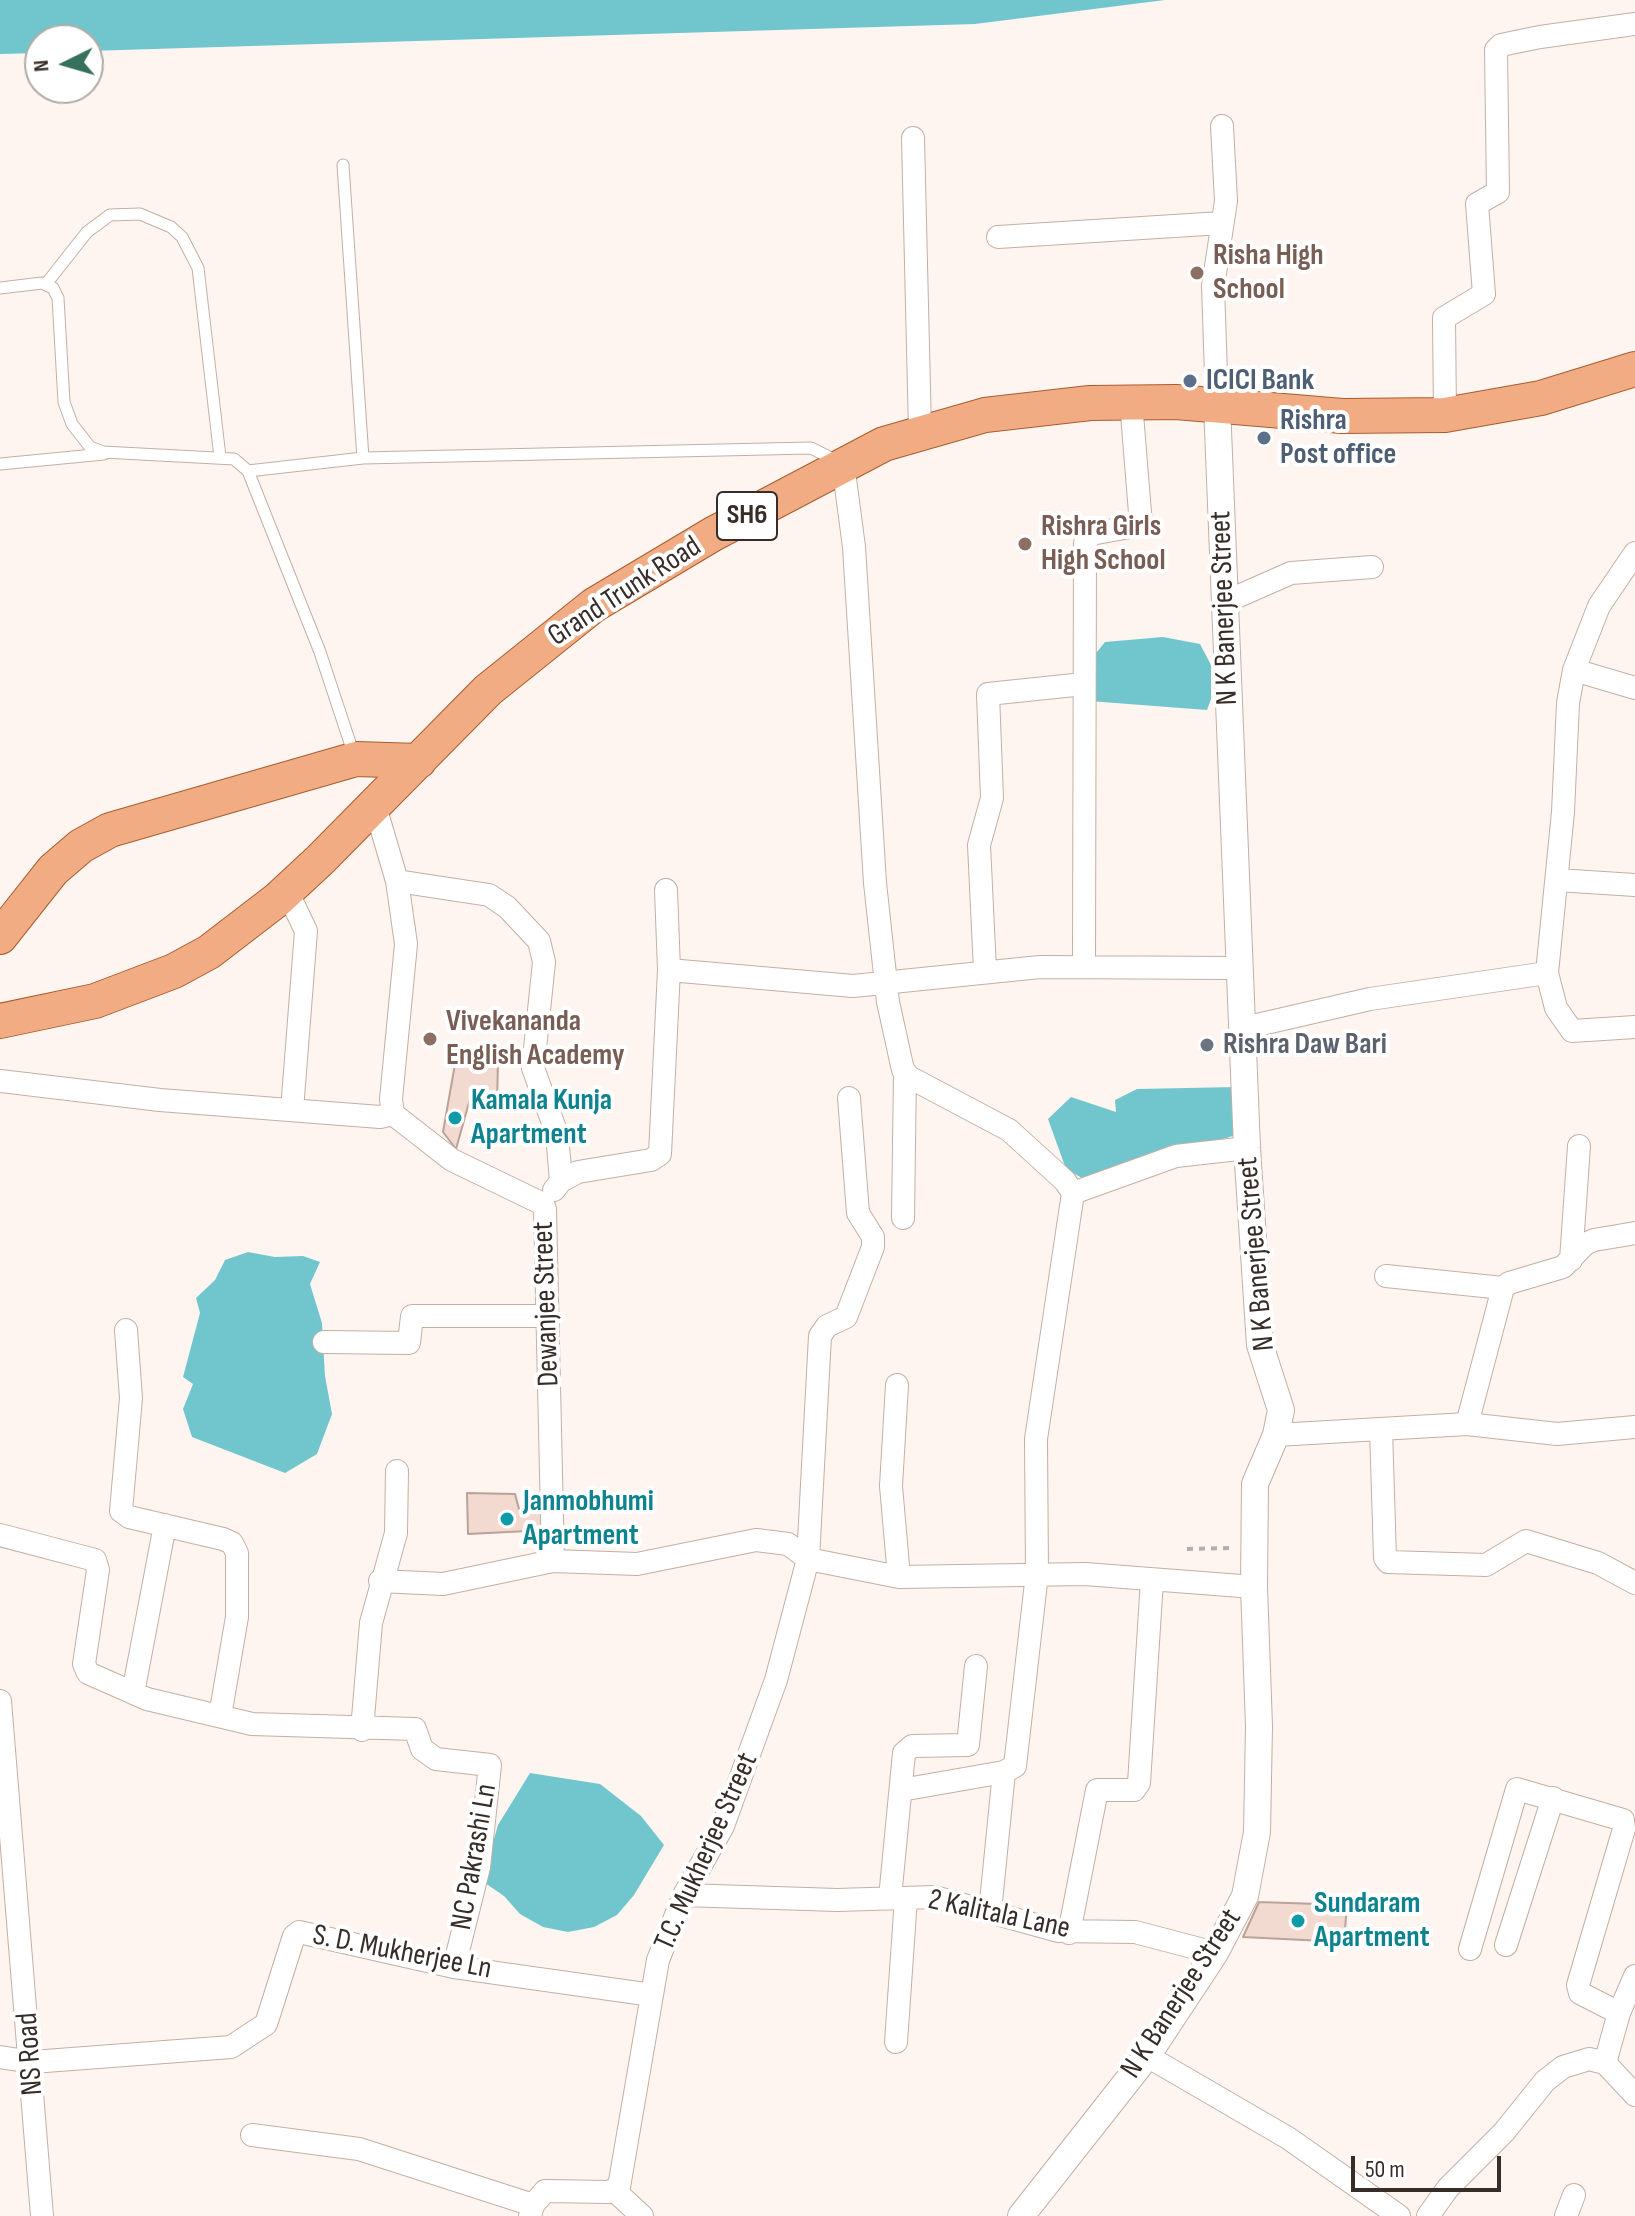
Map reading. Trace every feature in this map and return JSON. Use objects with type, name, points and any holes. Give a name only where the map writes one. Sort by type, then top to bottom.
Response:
[{"type":"main road","name":"Grand Trunk Road","points":[[0,1021],[95,1001],[174,971],[209,952],[287,891],[488,690],[594,605],[713,534],[843,464],[920,431],[1035,406],[1131,402],[1217,405],[1290,415],[1445,415],[1541,398],[1635,369]]},
{"type":"main road","points":[[6,930],[53,870],[81,846],[110,830],[356,759],[419,761]]},
{"type":"street","points":[[1445,415],[1444,318],[1484,294],[1477,204],[1498,192],[1496,50],[1501,45],[1540,37],[1635,24]]},
{"type":"street","points":[[1217,405],[1213,286],[1226,201],[1222,126]]},
{"type":"street","points":[[913,138],[920,431]]},
{"type":"street","points":[[998,237],[1222,223]]},
{"type":"street","points":[[1084,967],[1085,538],[1139,527],[1142,522],[1131,402]]},
{"type":"street","name":"N K Banerjee Street","points":[[1021,2216],[1147,2056],[1215,1953],[1245,1896],[1257,1832],[1259,1726],[1253,1547],[1255,1484],[1276,1435],[1281,1410],[1260,1345],[1247,1148],[1217,405]]},
{"type":"street","points":[[843,464],[854,547],[867,778],[886,982],[899,1062],[905,1073],[903,1218]]},
{"type":"street","points":[[1635,553],[1599,606],[1574,670],[1568,703],[1557,880],[1547,973],[1556,1008],[1572,1031],[1635,1027]]},
{"type":"street","points":[[1225,602],[1291,573],[1372,567]]},
{"type":"street","points":[[1574,670],[1635,688]]},
{"type":"street","points":[[985,970],[979,845],[992,788],[987,695],[1084,684]]},
{"type":"street","points":[[0,1081],[160,1100],[380,1117],[393,1114],[391,1099],[406,944],[397,881],[374,803]]},
{"type":"street","points":[[1557,880],[1635,885]]},
{"type":"street","points":[[397,881],[489,895],[507,907],[539,941],[544,962],[533,1068],[557,1134],[561,1181]]},
{"type":"street","points":[[543,1204],[561,1181],[578,1172],[651,1160],[660,1154],[669,970],[666,890]]},
{"type":"street","points":[[287,891],[306,931],[292,1110]]},
{"type":"street","points":[[669,970],[853,986],[985,970],[1239,968]]},
{"type":"street","points":[[1244,1028],[1357,1001],[1547,973]]},
{"type":"street","points":[[905,1073],[1009,1130],[1073,1193]]},
{"type":"street","name":"T.C. Mukherjee Street","points":[[615,2191],[621,2182],[652,1995],[669,1926],[723,1826],[743,1776],[776,1680],[808,1559],[820,1336],[827,1326],[846,1317],[874,1242],[858,1213],[849,1098]]},
{"type":"street","name":"Dewanjee Street","points":[[393,1114],[452,1160],[543,1204],[553,1561]]},
{"type":"street","points":[[1571,1260],[1579,1146]]},
{"type":"street","points":[[1073,1193],[1176,1156],[1247,1148]]},
{"type":"street","points":[[901,1790],[1004,1772],[1015,1766],[1037,1574],[1036,1439],[1073,1193]]},
{"type":"street","points":[[1467,1424],[1503,1288],[1509,1283],[1561,1268],[1594,1240],[1635,1233]]},
{"type":"street","points":[[1386,1276],[1503,1288]]},
{"type":"street","points":[[324,1342],[409,1343],[412,1316],[547,1316]]},
{"type":"street","points":[[126,1330],[131,1398],[121,1511],[125,1516],[223,1539],[232,1543],[237,1553],[237,1617],[220,1716]]},
{"type":"street","points":[[897,1385],[891,1486],[899,1577]]},
{"type":"street","points":[[1276,1435],[1467,1424],[1557,1434],[1635,1427]]},
{"type":"street","points":[[1381,1429],[1388,1562],[1486,1565],[1497,1561],[1519,1541],[1526,1541],[1598,1563],[1635,1583]]},
{"type":"street","points":[[362,1730],[370,1631],[380,1581],[396,1533],[397,1471]]},
{"type":"street","points":[[133,1693],[165,1525]]},
{"type":"street","name":"NC Pakrashi Ln","points":[[0,1535],[95,1560],[98,1570],[84,1667],[88,1673],[133,1693],[252,1724],[362,1730],[415,1729],[422,1749],[436,1759],[491,1766],[479,1867],[454,1967]]},
{"type":"street","points":[[380,1581],[443,1584],[553,1561],[637,1564],[742,1541],[788,1544],[808,1559],[899,1577],[1037,1574],[1254,1587]]},
{"type":"street","points":[[1069,1933],[1097,1790],[1133,1790],[1139,1783],[1152,1580]]},
{"type":"street","points":[[896,2042],[904,1753],[909,1747],[968,1745],[976,1666]]},
{"type":"street","name":"NS Road","points":[[0,1701],[32,2062],[42,2216]]},
{"type":"street","points":[[990,1912],[1004,1772]]},
{"type":"street","points":[[1470,1949],[1516,1791],[1523,1789],[1624,1823],[1578,1985],[1580,1993],[1619,2013]]},
{"type":"street","points":[[1506,1945],[1553,1798]]},
{"type":"street","name":"2 Kalitala Lane","points":[[684,1895],[941,1898],[1069,1933],[1135,1932],[1215,1953]]},
{"type":"street","name":"S. D. Mukherjee Ln","points":[[32,2062],[231,2047],[266,2024],[294,1936],[299,1932],[454,1967],[652,1995]]},
{"type":"street","points":[[1605,2063],[1619,2013],[1635,1976]]},
{"type":"street","points":[[1147,2056],[1288,2138],[1399,2216]]},
{"type":"street","points":[[0,2057],[32,2062]]},
{"type":"street","points":[[1428,2216],[1448,2188],[1504,2132],[1553,2074],[1579,2060],[1605,2063],[1635,2095]]},
{"type":"street","points":[[252,2135],[359,2149],[532,2210],[545,2191],[615,2191],[642,2216]]},
{"type":"lane","points":[[343,165],[363,458]]},
{"type":"lane","points":[[0,288],[46,284],[87,232],[110,215],[140,214],[171,227],[182,237],[198,268],[220,457]]},
{"type":"lane","points":[[46,284],[58,298],[64,402],[72,424],[90,447],[234,459],[248,471],[320,652],[356,759]]},
{"type":"lane","points":[[248,471],[363,458],[811,448],[843,464]]},
{"type":"lane","points":[[0,464],[125,452]]},
{"type":"path","points":[[1187,1549],[1253,1547]]},
{"type":"water","points":[[0,0],[1165,0],[975,24],[104,51],[104,24],[24,24],[24,53],[0,54]]},
{"type":"water","points":[[1163,637],[1200,644],[1211,665],[1211,699],[1207,710],[1089,701],[1092,658],[1105,642]]},
{"type":"water","points":[[1236,1087],[1242,1133],[1089,1182],[1066,1169],[1048,1119],[1071,1097],[1116,1112],[1115,1100],[1137,1089]]},
{"type":"water","points":[[248,1252],[275,1257],[303,1256],[320,1262],[310,1284],[322,1323],[325,1376],[332,1414],[317,1454],[285,1473],[192,1437],[183,1409],[193,1384],[183,1377],[200,1313],[196,1298],[215,1280],[225,1260]]},
{"type":"water","points":[[530,1773],[600,1784],[641,1816],[664,1845],[634,1895],[617,1915],[594,1927],[568,1932],[543,1927],[520,1914],[504,1896],[482,1881],[498,1825]]},
{"type":"building","name":"Kamala Kunja Apartment","points":[[498,1061],[497,1105],[470,1099],[456,1149],[443,1132],[455,1064]]},
{"type":"building","name":"Janmobhumi Apartment","points":[[467,1493],[515,1494],[519,1509],[547,1509],[548,1530],[468,1534]]},
{"type":"building","name":"Sundaram Apartment","points":[[1259,1902],[1347,1905],[1344,1942],[1243,1937]]},
{"type":"place","name":"Risha High School","points":[[1197,273]]},
{"type":"place","name":"ICICI Bank","points":[[1190,381]]},
{"type":"place","name":"Rishra Post office","points":[[1264,438]]},
{"type":"place","name":"Rishra Girls High School","points":[[1025,544]]},
{"type":"place","name":"Vivekananda English Academy","points":[[430,1039]]},
{"type":"place","name":"Rishra Daw Bari","points":[[1207,1045]]},
{"type":"place","name":"Kamala Kunja Apartment","points":[[455,1118]]},
{"type":"place","name":"Janmobhumi Apartment","points":[[507,1519]]},
{"type":"place","name":"Sundaram Apartment","points":[[1298,1921]]}]
